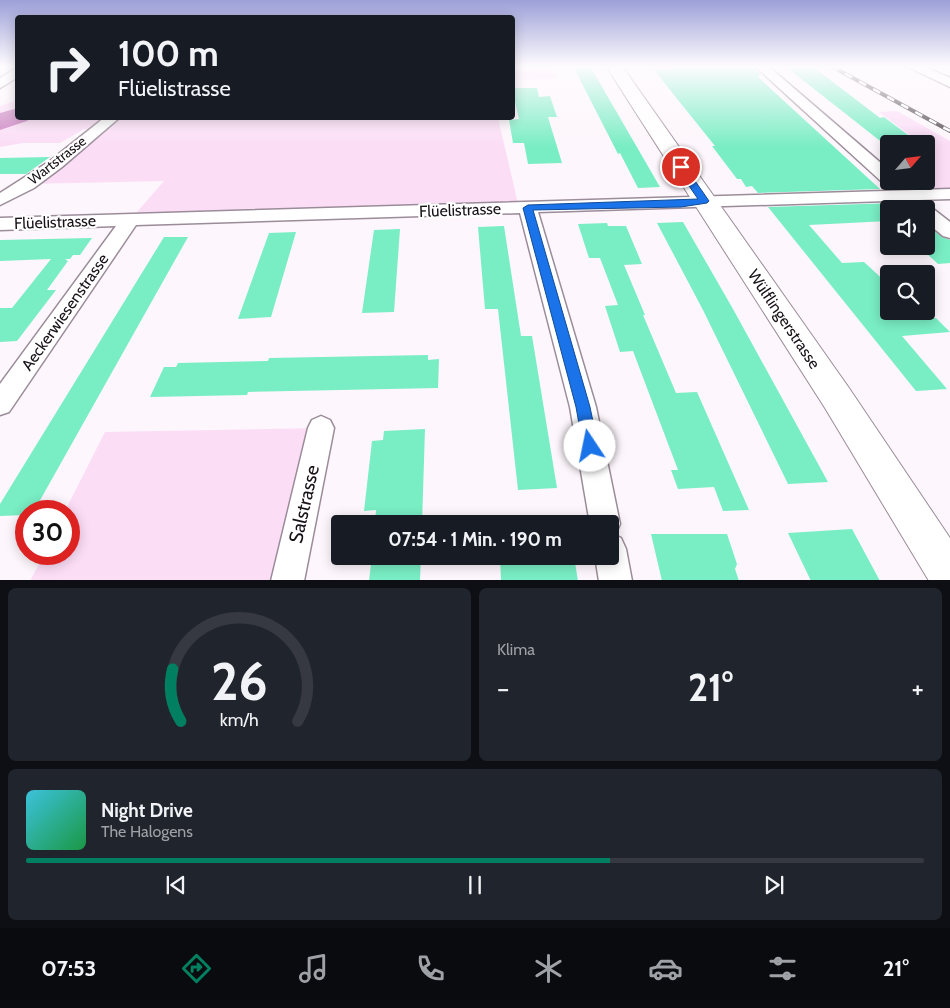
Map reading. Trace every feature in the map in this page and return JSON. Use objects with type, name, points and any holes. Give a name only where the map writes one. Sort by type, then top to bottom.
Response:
[{"type":"main road","name":"Wülflingerstrasse","points":[[632,93],[837,398],[950,575]]},
{"type":"street","points":[[792,93],[880,171]]},
{"type":"street","name":"Wartstrasse","points":[[0,200],[48,170],[110,120]]},
{"type":"street","points":[[901,190],[913,200]]},
{"type":"street","name":"Flüelistrasse","points":[[0,224],[681,204],[704,201],[950,194]]},
{"type":"street","points":[[528,208],[583,407],[603,515]]},
{"type":"street","name":"Aeckerwiesenstrasse","points":[[0,404],[131,219]]},
{"type":"street","points":[[935,220],[950,232]]},
{"type":"street","name":"Salstrasse","points":[[287,580],[321,428]]},
{"type":"street","points":[[613,565],[616,580]]},
{"type":"shaded area","points":[[15,101],[15,120],[106,120],[90,130],[84,129],[60,143],[23,143],[0,147],[0,106]]},
{"type":"shaded area","points":[[897,111],[950,141],[950,191],[930,192],[914,190],[935,190],[935,135],[910,135],[879,112]]},
{"type":"shaded area","points":[[109,120],[498,120],[519,208],[131,219],[164,181],[28,184]]},
{"type":"shaded area","points":[[321,428],[287,580],[31,580],[38,565],[80,565],[80,500],[71,500],[105,432]]},
{"type":"building","points":[[515,93],[538,93],[539,97],[550,96],[557,117],[548,117],[562,163],[528,164],[524,143],[513,143],[509,120],[519,119]]},
{"type":"building","points":[[587,93],[606,93],[660,187],[638,188],[620,153],[618,154]]},
{"type":"building","points":[[673,93],[776,93],[880,189],[758,193],[752,186],[746,187],[741,179],[737,179],[712,146],[715,146]]},
{"type":"building","points":[[819,93],[847,93],[880,118],[884,117],[908,135],[880,135],[880,141]]},
{"type":"building","points":[[50,157],[26,174],[0,174],[0,158]]},
{"type":"building","points":[[880,203],[880,221],[809,225],[842,263],[864,262],[880,277],[880,320],[935,320],[936,318],[950,332],[902,336],[947,389],[916,391],[768,207]]},
{"type":"building","points":[[683,222],[828,482],[788,484],[703,310],[657,223]]},
{"type":"building","points":[[607,223],[608,226],[626,226],[642,264],[624,265],[676,393],[697,392],[749,510],[723,511],[714,487],[678,489],[671,470],[678,470],[633,351],[620,352],[605,306],[618,305],[600,258],[589,258],[578,224]]},
{"type":"building","points":[[504,226],[521,336],[532,336],[557,488],[518,490],[498,309],[485,309],[478,227]]},
{"type":"building","points":[[400,229],[394,312],[362,313],[374,230]]},
{"type":"building","points":[[296,232],[271,317],[238,319],[269,233]]},
{"type":"building","points":[[935,232],[950,240],[950,263],[938,264],[928,255],[935,255]]},
{"type":"building","points":[[164,237],[188,237],[40,500],[15,500],[15,515],[0,516],[0,504]]},
{"type":"building","points":[[92,238],[80,255],[73,255],[70,259],[65,259],[68,261],[47,290],[56,290],[17,341],[0,342],[0,308],[12,308],[51,259],[0,261],[0,240]]},
{"type":"building","points":[[428,355],[428,360],[439,359],[438,388],[248,392],[247,395],[150,397],[164,367],[176,367],[178,363],[268,361],[269,358]]},
{"type":"building","points":[[425,429],[422,515],[376,515],[376,510],[364,511],[372,441],[383,440],[384,431]]},
{"type":"building","points":[[852,529],[879,580],[811,580],[788,533]]},
{"type":"building","points":[[651,534],[727,534],[737,564],[735,569],[739,580],[662,580]]},
{"type":"building","points":[[371,565],[421,565],[420,580],[369,580]]},
{"type":"building","points":[[500,565],[575,565],[578,580],[501,580]]},
{"type":"waterway","points":[[0,122],[15,117]]},
{"type":"railway","points":[[881,93],[950,131]]},
{"type":"route","points":[[590,446],[583,407],[528,208],[681,204],[704,201],[681,167]]}]
